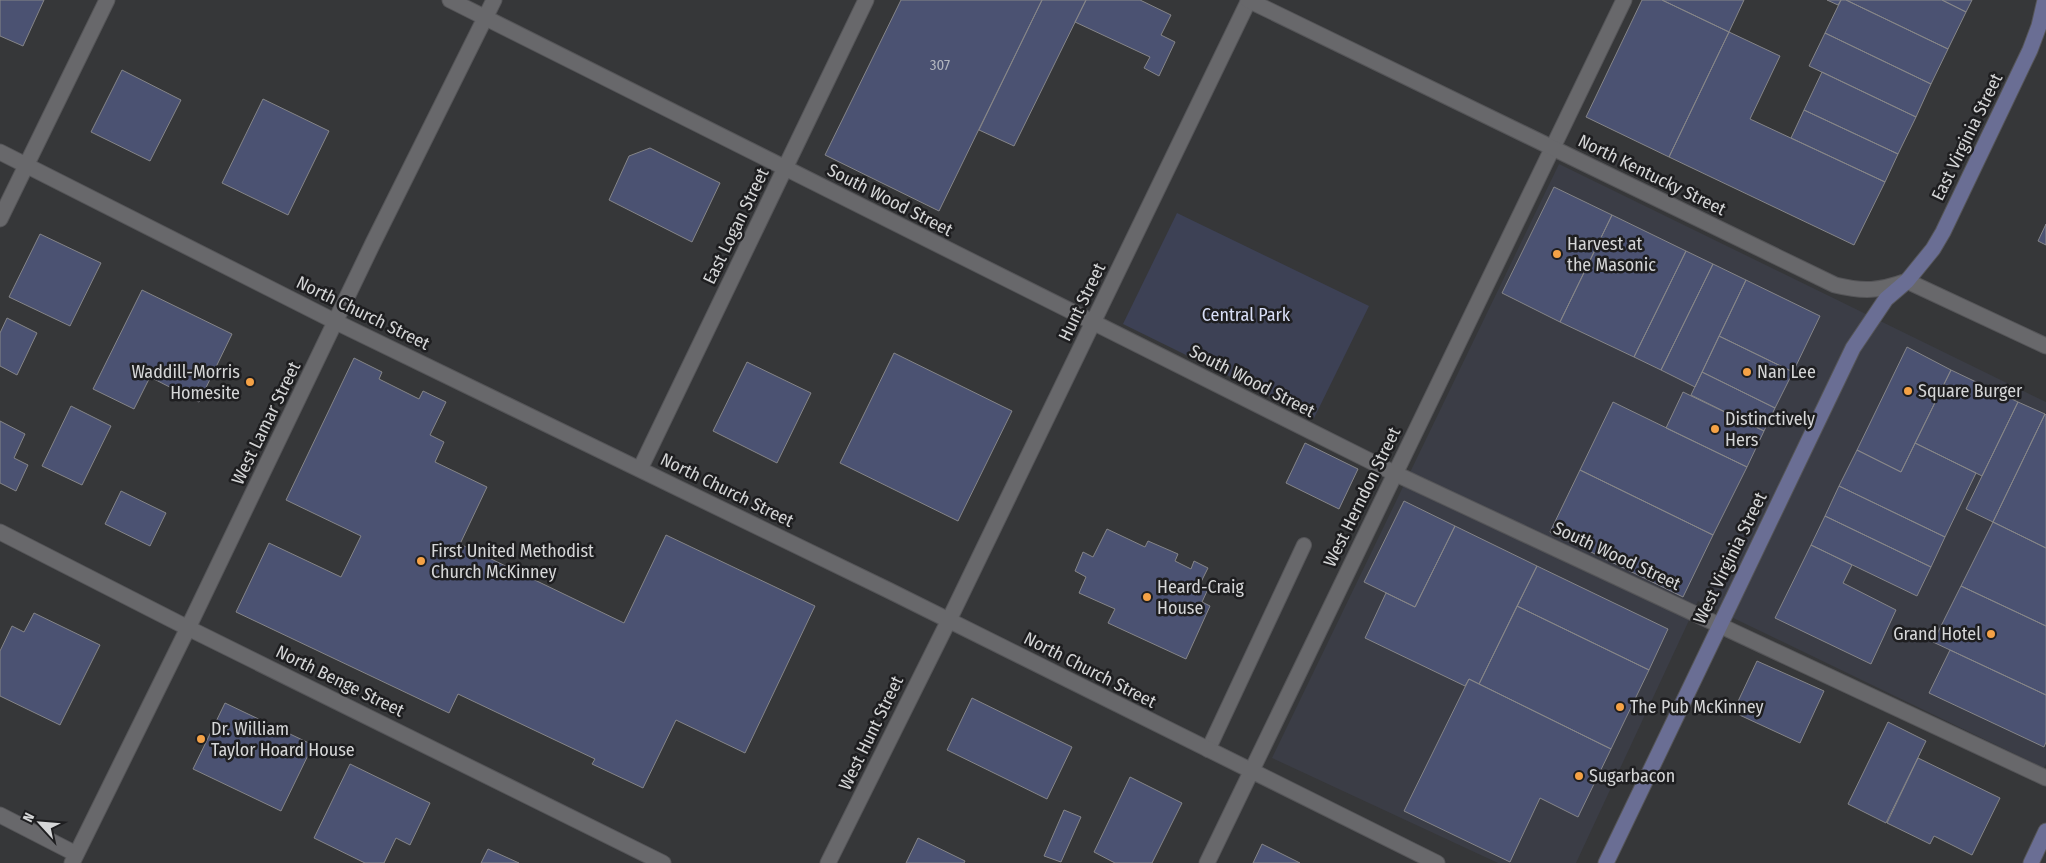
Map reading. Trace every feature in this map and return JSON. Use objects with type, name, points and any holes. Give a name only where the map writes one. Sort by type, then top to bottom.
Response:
[{"type":"main road","name":"East Virginia Street","points":[[1907,281],[1921,265],[1943,232],[2030,50],[2040,26],[2045,0]]},
{"type":"main road","name":"West Virginia Street","points":[[1606,863],[1853,348],[1886,299],[1907,281]]},
{"type":"main road","points":[[2031,863],[2046,831]]},
{"type":"street","points":[[0,219],[108,0]]},
{"type":"street","name":"South Wood Street","points":[[450,0],[1394,473],[2046,778]]},
{"type":"street","name":"West Lamar Street","points":[[74,859],[494,0]]},
{"type":"street","name":"East Logan Street","points":[[640,469],[866,0]]},
{"type":"street","name":"North Kentucky Street","points":[[1249,0],[1835,285],[1858,291],[1886,289],[1907,281]]},
{"type":"street","name":"Hunt Street","points":[[949,620],[1249,0]]},
{"type":"street","name":"West Herndon Street","points":[[1207,863],[1624,0]]},
{"type":"street","name":"North Church Street","points":[[0,152],[336,322],[949,620],[1437,863]]},
{"type":"street","points":[[1907,281],[2046,346]]},
{"type":"street","name":"North Benge Street","points":[[0,532],[639,857],[663,863]]},
{"type":"street","name":"West Hunt Street","points":[[828,863],[949,620]]},
{"type":"street","points":[[0,815],[74,859]]},
{"type":"lane","points":[[1208,750],[1304,545]]},
{"type":"shaded area","points":[[1559,164],[2046,402],[2046,764],[2044,768],[1698,601],[1576,863],[1498,863],[1272,758]]},
{"type":"green space","name":"Central Park","points":[[1177,213],[1369,306],[1314,418],[1123,324]]},
{"type":"building","points":[[0,0],[44,0],[23,46],[0,36]]},
{"type":"building","points":[[901,0],[1042,0],[939,211],[825,155]]},
{"type":"building","points":[[1042,0],[1086,0],[1014,146],[979,130]]},
{"type":"building","points":[[1086,0],[1140,0],[1171,15],[1161,35],[1175,42],[1159,76],[1144,68],[1150,57],[1075,22]]},
{"type":"building","points":[[1642,0],[1662,0],[1729,32],[1669,157],[1586,117]]},
{"type":"building","points":[[1662,0],[1744,0],[1729,32]]},
{"type":"building","points":[[1827,0],[1841,0],[1838,5]]},
{"type":"building","points":[[1841,0],[1846,0],[1948,49],[1931,84],[1825,33]]},
{"type":"building","points":[[1846,0],[1942,0],[1966,12],[1948,49]]},
{"type":"building","points":[[1942,0],[1972,0],[1966,12]]},
{"type":"building","points":[[1729,32],[1780,56],[1750,119],[1885,182],[1854,245],[1669,157]]},
{"type":"building","points":[[1825,33],[1931,84],[1916,117],[1809,66]]},
{"type":"building","points":[[122,70],[181,100],[150,161],[91,132]]},
{"type":"building","points":[[1822,72],[1916,117],[1898,154],[1804,110]]},
{"type":"building","points":[[263,99],[329,131],[288,215],[222,183]]},
{"type":"building","points":[[1804,110],[1898,154],[1885,182],[1791,138]]},
{"type":"building","points":[[650,148],[720,183],[692,242],[609,200],[629,156]]},
{"type":"building","name":"Harvest at the Masonic","points":[[1554,187],[1612,215],[1560,322],[1502,293]]},
{"type":"building","points":[[1612,215],[1686,251],[1634,357],[1560,322]]},
{"type":"building","points":[[2046,224],[2046,245],[2038,241]]},
{"type":"building","points":[[40,234],[101,263],[70,326],[9,297]]},
{"type":"building","points":[[1686,251],[1713,264],[1661,370],[1634,357]]},
{"type":"building","points":[[1713,264],[1746,280],[1695,387],[1661,370]]},
{"type":"building","points":[[1746,280],[1820,316],[1793,372],[1719,336]]},
{"type":"building","points":[[142,290],[232,334],[199,402],[150,377],[134,409],[93,389]]},
{"type":"building","points":[[7,318],[37,333],[17,375],[0,366],[0,333]]},
{"type":"building","name":"Nan Lee","points":[[1719,336],[1793,372],[1775,408],[1702,372]]},
{"type":"building","points":[[1907,347],[1951,370],[1901,472],[1857,450]]},
{"type":"building","points":[[894,353],[1012,411],[958,521],[840,463]]},
{"type":"building","name":"First United Methodist Church McKinney","points":[[354,358],[382,372],[379,379],[419,399],[423,391],[446,402],[430,435],[444,442],[435,462],[487,487],[460,544],[624,623],[666,535],[815,606],[745,753],[676,720],[643,788],[592,764],[595,759],[458,694],[449,713],[236,612],[269,543],[341,577],[361,536],[286,500]]},
{"type":"building","points":[[747,362],[811,393],[777,463],[713,431]]},
{"type":"building","points":[[1951,370],[2018,402],[1982,476],[1915,443]]},
{"type":"building","points":[[1702,372],[1775,408],[1764,431],[1691,395]]},
{"type":"building","name":"Distinctively Hers","points":[[1683,392],[1764,431],[1747,467],[1666,428]]},
{"type":"building","points":[[1613,402],[1747,467],[1713,535],[1580,470]]},
{"type":"building","points":[[2018,402],[2045,414],[1993,522],[1966,509]]},
{"type":"building","points":[[71,406],[111,426],[82,485],[42,466]]},
{"type":"building","points":[[2046,415],[2046,548],[1993,522]]},
{"type":"building","points":[[0,421],[25,434],[14,458],[28,465],[16,491],[0,483]]},
{"type":"building","points":[[1305,443],[1358,469],[1339,509],[1286,483]]},
{"type":"building","points":[[1915,443],[1976,473],[1945,537],[1839,486],[1857,450],[1901,472]]},
{"type":"building","points":[[1580,470],[1713,535],[1683,597],[1550,532]]},
{"type":"building","points":[[1839,486],[1945,537],[1931,567],[1825,516]]},
{"type":"building","points":[[121,491],[166,513],[150,546],[105,524]]},
{"type":"building","points":[[1404,501],[1455,526],[1415,607],[1364,582]]},
{"type":"building","points":[[1825,516],[1931,567],[1917,596],[1811,545]]},
{"type":"building","points":[[1993,522],[2046,548],[2046,626],[1961,586]]},
{"type":"building","points":[[1455,526],[1537,566],[1479,684],[1469,679],[1465,686],[1365,638],[1386,593],[1415,607]]},
{"type":"building","name":"Heard-Craig House","points":[[1107,529],[1145,547],[1148,541],[1178,554],[1175,561],[1191,569],[1194,561],[1208,568],[1199,586],[1208,589],[1202,602],[1210,606],[1186,659],[1108,623],[1115,609],[1079,593],[1086,577],[1075,571],[1083,552],[1093,557]]},
{"type":"building","points":[[1811,545],[1852,565],[1843,583],[1896,610],[1871,664],[1775,618]]},
{"type":"building","points":[[1537,566],[1668,629],[1649,670],[1517,606]]},
{"type":"building","name":"Grand Hotel","points":[[1961,586],[2046,626],[2046,695],[1933,642]]},
{"type":"building","points":[[1517,606],[1649,670],[1611,749],[1479,684]]},
{"type":"building","points":[[34,613],[100,645],[60,725],[0,696],[0,651],[12,626],[24,632]]},
{"type":"building","points":[[1950,650],[2046,695],[2046,742],[2044,747],[1929,693]]},
{"type":"building","points":[[1757,661],[1824,691],[1800,743],[1733,712]]},
{"type":"building","points":[[1469,679],[1611,749],[1578,817],[1540,798],[1510,862],[1404,811]]},
{"type":"building","points":[[972,698],[1072,747],[1047,799],[947,750]]},
{"type":"building","points":[[225,703],[313,745],[281,811],[193,769]]},
{"type":"building","points":[[1888,722],[1926,741],[1886,823],[1848,804]]},
{"type":"building","points":[[1918,758],[2000,798],[1972,855],[1934,836],[1930,844],[1887,823]]},
{"type":"building","points":[[350,764],[430,803],[410,845],[396,838],[384,863],[365,863],[314,838]]},
{"type":"building","points":[[1130,777],[1182,803],[1152,863],[1115,863],[1094,852]]},
{"type":"building","points":[[1064,810],[1081,817],[1061,862],[1044,856]]},
{"type":"building","points":[[918,838],[965,861],[964,863],[906,863]]},
{"type":"building","points":[[1262,844],[1300,863],[1253,863]]},
{"type":"building","points":[[488,849],[519,863],[481,863]]},
{"type":"place","name":"Harvest at the Masonic","points":[[1557,254]]},
{"type":"place","name":"Nan Lee","points":[[1747,372]]},
{"type":"place","name":"Waddill-Morris Homesite","points":[[250,382]]},
{"type":"place","name":"Square Burger","points":[[1908,391]]},
{"type":"place","name":"Distinctively Hers","points":[[1715,429]]},
{"type":"place","name":"First United Methodist Church McKinney","points":[[421,561]]},
{"type":"place","name":"Heard-Craig House","points":[[1147,597]]},
{"type":"place","name":"Grand Hotel","points":[[1991,634]]},
{"type":"place","name":"The Pub McKinney","points":[[1620,707]]},
{"type":"place","name":"Dr. William Taylor Hoard House","points":[[201,739]]},
{"type":"place","name":"Sugarbacon","points":[[1579,776]]}]
